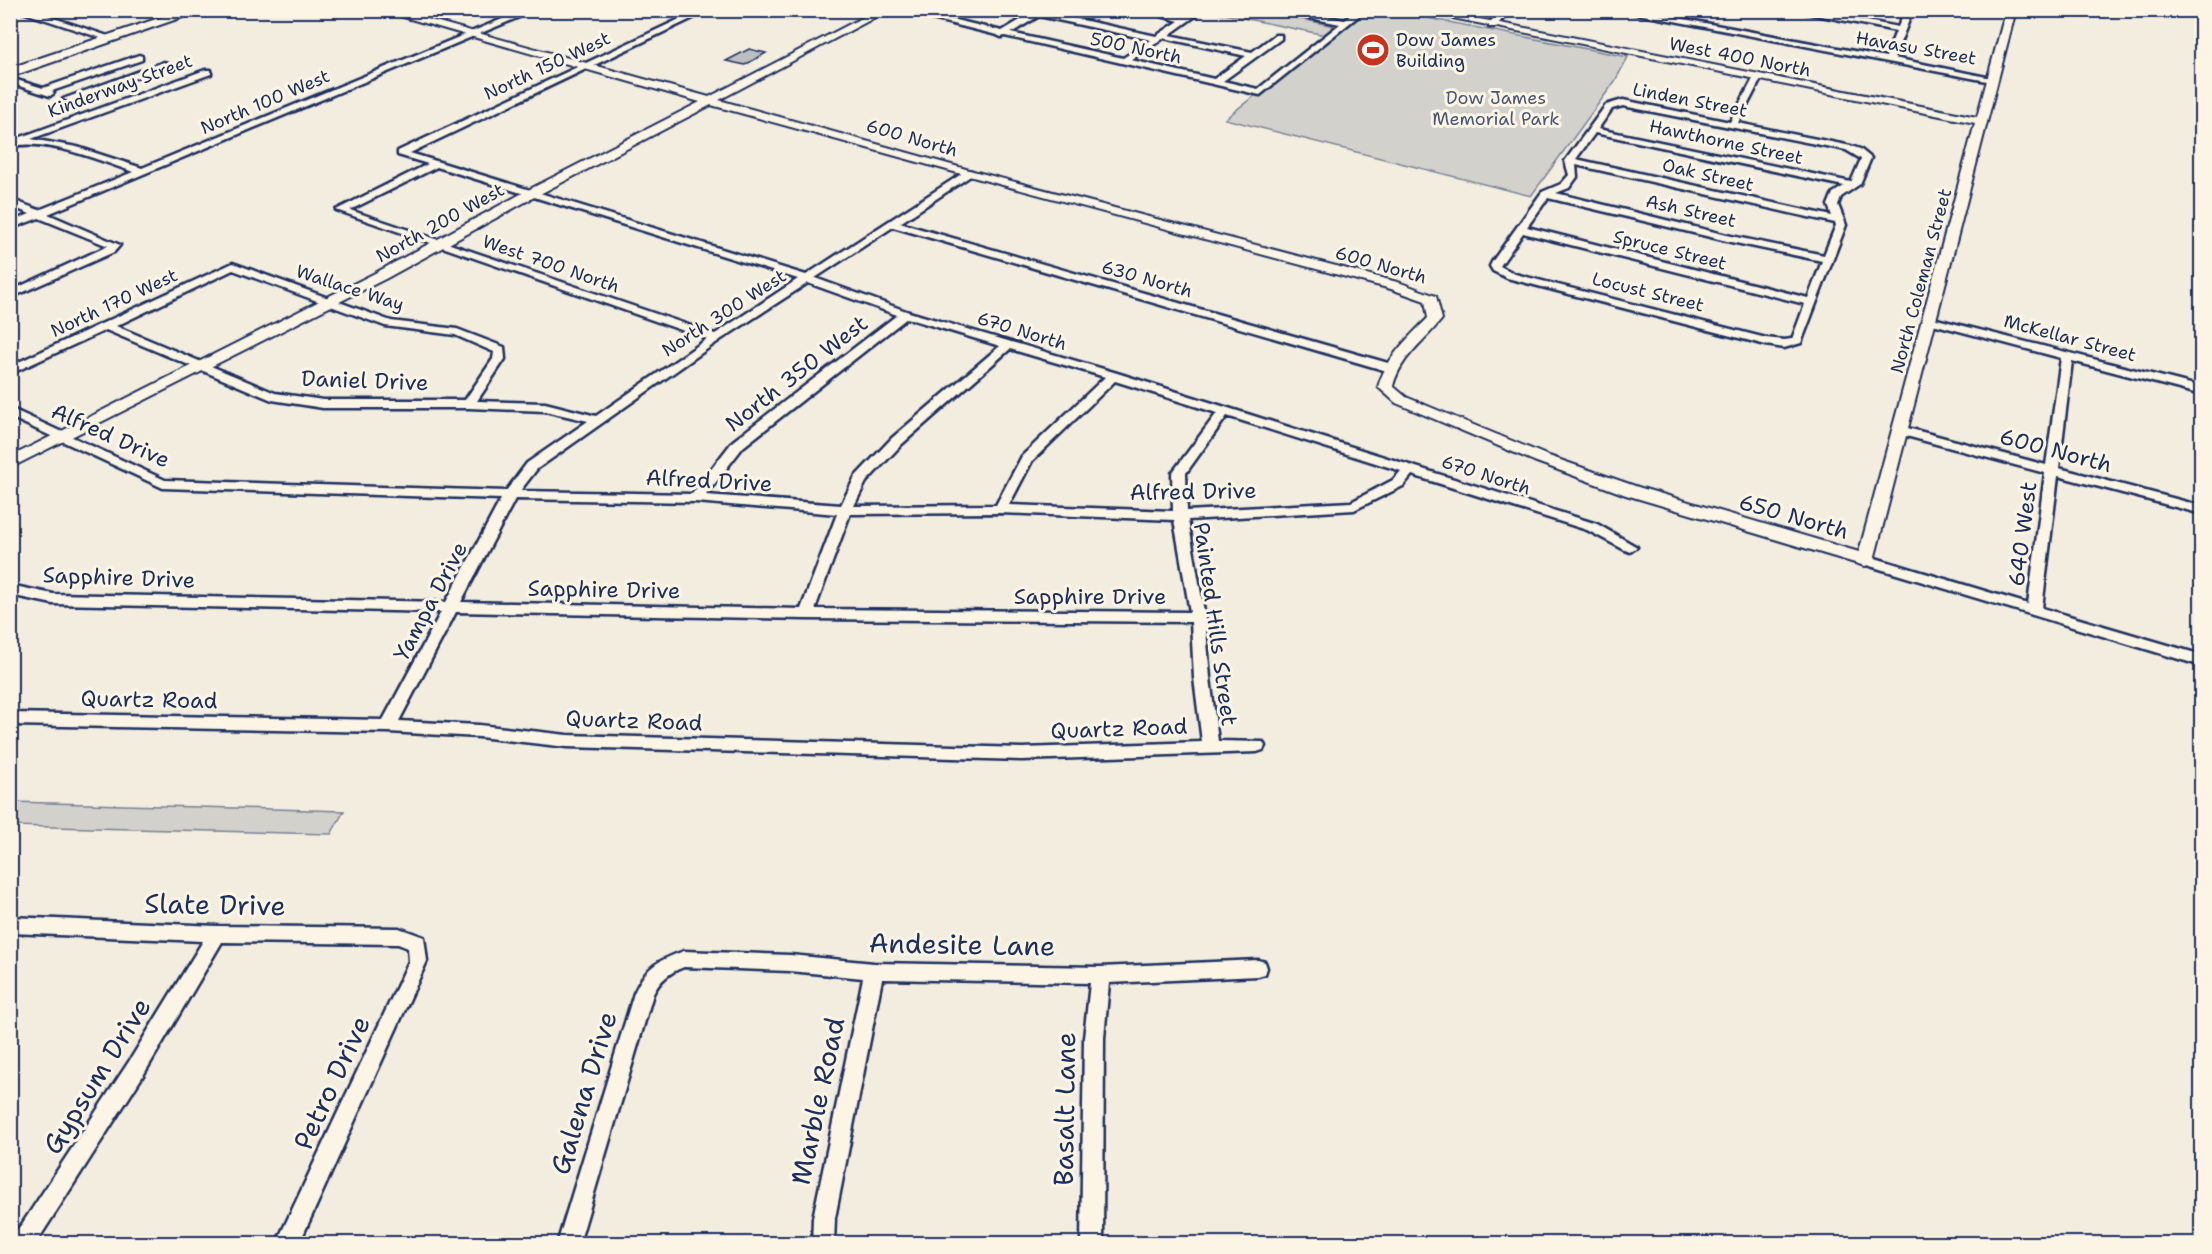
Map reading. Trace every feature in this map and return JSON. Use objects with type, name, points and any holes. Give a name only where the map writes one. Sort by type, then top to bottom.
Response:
[{"type":"highway","points":[[10,73],[197,10]]},
{"type":"street","name":"600 North","points":[[383,10],[969,173],[1385,283],[1431,299],[1435,319],[1407,347],[1391,368]]},
{"type":"street","name":"North 100 West","points":[[10,226],[532,10]]},
{"type":"street","name":"North 150 West","points":[[401,153],[706,10]]},
{"type":"street","name":"North 200 West","points":[[10,463],[382,275],[534,192],[885,10]]},
{"type":"street","name":"500 North","points":[[900,10],[1001,35],[1260,92],[1347,23]]},
{"type":"street","points":[[1144,10],[1186,20]]},
{"type":"street","points":[[1123,62],[1200,10]]},
{"type":"street","points":[[1294,10],[1293,12],[1347,23],[1362,10]]},
{"type":"street","name":"West 400 North","points":[[1417,10],[1982,121]]},
{"type":"street","points":[[1492,25],[1507,10]]},
{"type":"street","name":"Havasu Street","points":[[1621,10],[1992,79]]},
{"type":"street","points":[[1795,10],[1902,30]]},
{"type":"street","points":[[1889,60],[1909,10]]},
{"type":"street","name":"North Coleman Street","points":[[1865,560],[2011,10]]},
{"type":"street","points":[[23,11],[113,39]]},
{"type":"street","points":[[1001,35],[1041,12],[1253,55]]},
{"type":"street","points":[[1216,82],[1278,37]]},
{"type":"street","points":[[42,91],[139,58]]},
{"type":"street","points":[[67,99],[164,65]]},
{"type":"street","name":"Kinderway Street","points":[[15,142],[208,72]]},
{"type":"street","points":[[1732,124],[1758,77]]},
{"type":"street","points":[[10,80],[78,103]]},
{"type":"street","name":"Linden Street","points":[[1497,269],[1495,266],[1497,262],[1546,194],[1565,186],[1574,175],[1570,161],[1609,106],[1623,103],[1848,148],[1863,154],[1865,161],[1857,183],[1852,185]]},
{"type":"street","points":[[89,106],[100,110]]},
{"type":"street","name":"Hawthorne Street","points":[[1592,130],[1852,185]]},
{"type":"street","points":[[15,142],[74,149],[141,171]]},
{"type":"street","name":"670 North","points":[[401,153],[534,192],[808,279],[905,314],[1113,376],[1592,527],[1630,547]]},
{"type":"street","name":"Oak Street","points":[[1570,161],[1839,221]]},
{"type":"street","name":"West 700 North","points":[[438,163],[341,210],[716,338]]},
{"type":"street","name":"North 300 West","points":[[510,495],[532,466],[716,338],[893,225],[969,173]]},
{"type":"street","points":[[1812,302],[1841,225],[1833,205],[1837,195],[1852,185]]},
{"type":"street","name":"Ash Street","points":[[1546,194],[1828,260]]},
{"type":"street","points":[[10,202],[115,245],[110,250],[10,295]]},
{"type":"street","name":"630 North","points":[[893,225],[1391,368]]},
{"type":"street","name":"Spruce Street","points":[[1521,230],[1812,302]]},
{"type":"street","name":"Wallace Way","points":[[233,266],[390,324],[457,332],[500,350],[500,359],[469,404]]},
{"type":"street","name":"North 170 West","points":[[10,371],[233,266]]},
{"type":"street","name":"Locust Street","points":[[1497,269],[1511,276],[1766,341],[1792,343],[1800,336],[1812,302]]},
{"type":"street","name":"North 350 West","points":[[696,498],[738,444],[905,314]]},
{"type":"street","name":"McKellar Street","points":[[1929,320],[2202,391]]},
{"type":"street","name":"Daniel Drive","points":[[107,326],[272,396],[323,404],[469,404],[545,407],[599,420]]},
{"type":"street","points":[[806,614],[845,510],[860,480],[897,441],[1007,346]]},
{"type":"street","name":"640 West","points":[[2034,610],[2067,356]]},
{"type":"street","name":"650 North","points":[[1391,368],[1385,387],[1401,400],[1435,416],[1592,477],[1671,503],[2202,661]]},
{"type":"street","points":[[1000,509],[1027,459],[1113,376]]},
{"type":"street","name":"Alfred Drive","points":[[10,412],[61,438],[163,484],[510,495],[696,498],[845,510],[1000,509],[1180,516],[1354,506],[1398,483],[1410,469]]},
{"type":"street","name":"Painted Hills Street","points":[[1211,748],[1198,617],[1180,516],[1179,474],[1224,412]]},
{"type":"street","name":"600 North","points":[[1900,430],[2202,510]]},
{"type":"street","name":"Yampa Drive","points":[[388,726],[510,495]]},
{"type":"street","name":"Sapphire Drive","points":[[10,590],[53,599],[806,614],[1198,617]]},
{"type":"street","name":"Quartz Road","points":[[10,719],[388,726],[479,731],[567,741],[1022,754],[1257,747]]},
{"type":"street","name":"Slate Drive","points":[[10,925],[217,934],[399,936],[417,943]]},
{"type":"street","name":"Gypsum Drive","points":[[19,1244],[30,1232],[130,1076],[217,934]]},
{"type":"street","name":"Petro Drive","points":[[287,1244],[418,961],[417,943]]},
{"type":"street","name":"Andesite Lane","points":[[665,966],[684,958],[790,963],[874,971],[1100,975],[1258,968]]},
{"type":"street","name":"Galena Drive","points":[[568,1244],[644,993],[651,979],[665,966]]},
{"type":"street","name":"Marble Road","points":[[824,1244],[824,1218],[874,971]]},
{"type":"street","name":"Basalt Lane","points":[[1092,1244],[1094,1038],[1100,975]]},
{"type":"green space","name":"Dow James Memorial Park","points":[[1209,11],[1264,11],[1343,28],[1364,11],[1392,11],[1628,57],[1615,81],[1531,196],[1225,119],[1330,36]]},
{"type":"green space","points":[[11,802],[344,811],[331,834],[11,826]]},
{"type":"building","points":[[749,49],[766,53],[745,65],[726,61]]},
{"type":"place","name":"Dow James Building","points":[[1373,50]]}]
